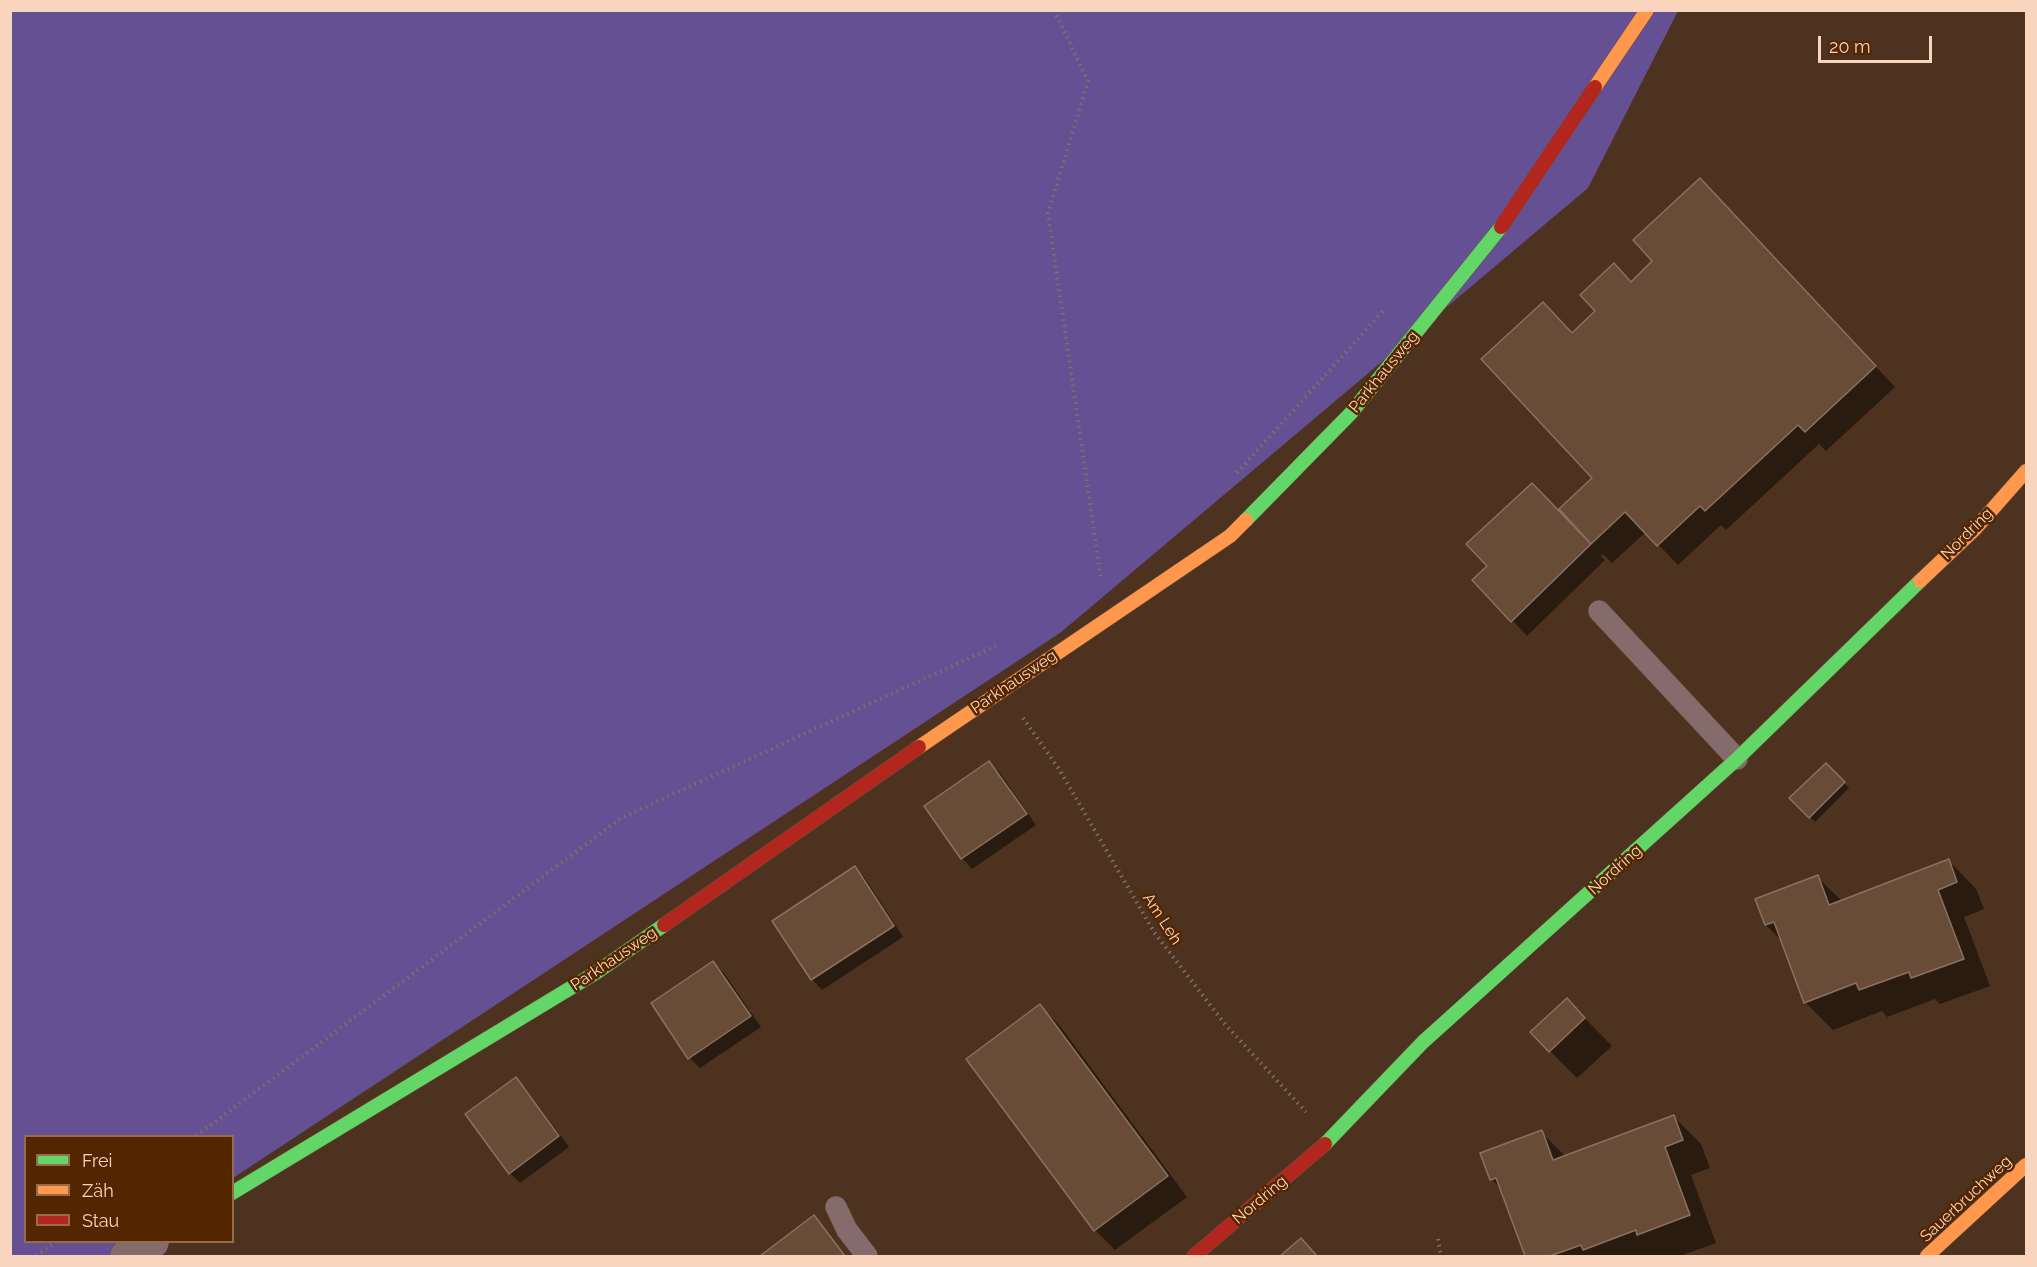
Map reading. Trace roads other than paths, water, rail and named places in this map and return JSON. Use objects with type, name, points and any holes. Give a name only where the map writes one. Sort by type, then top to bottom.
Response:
[{"type":"street","name":"Parkhausweg","points":[[234,1192],[597,972],[1002,689],[1230,536],[1351,413],[1500,230],[1647,10]]},
{"type":"street","name":"Nordring","points":[[1194,1257],[1331,1139],[1423,1042],[1737,759],[1852,645],[1975,529],[2026,471]]},
{"type":"street","name":"Sauerbruchweg","points":[[1927,1257],[2026,1165]]},
{"type":"street","points":[[127,1257],[150,1243]]},
{"type":"lane","points":[[1599,610],[1737,759]]},
{"type":"lane","points":[[836,1208],[847,1230],[867,1257]]}]
